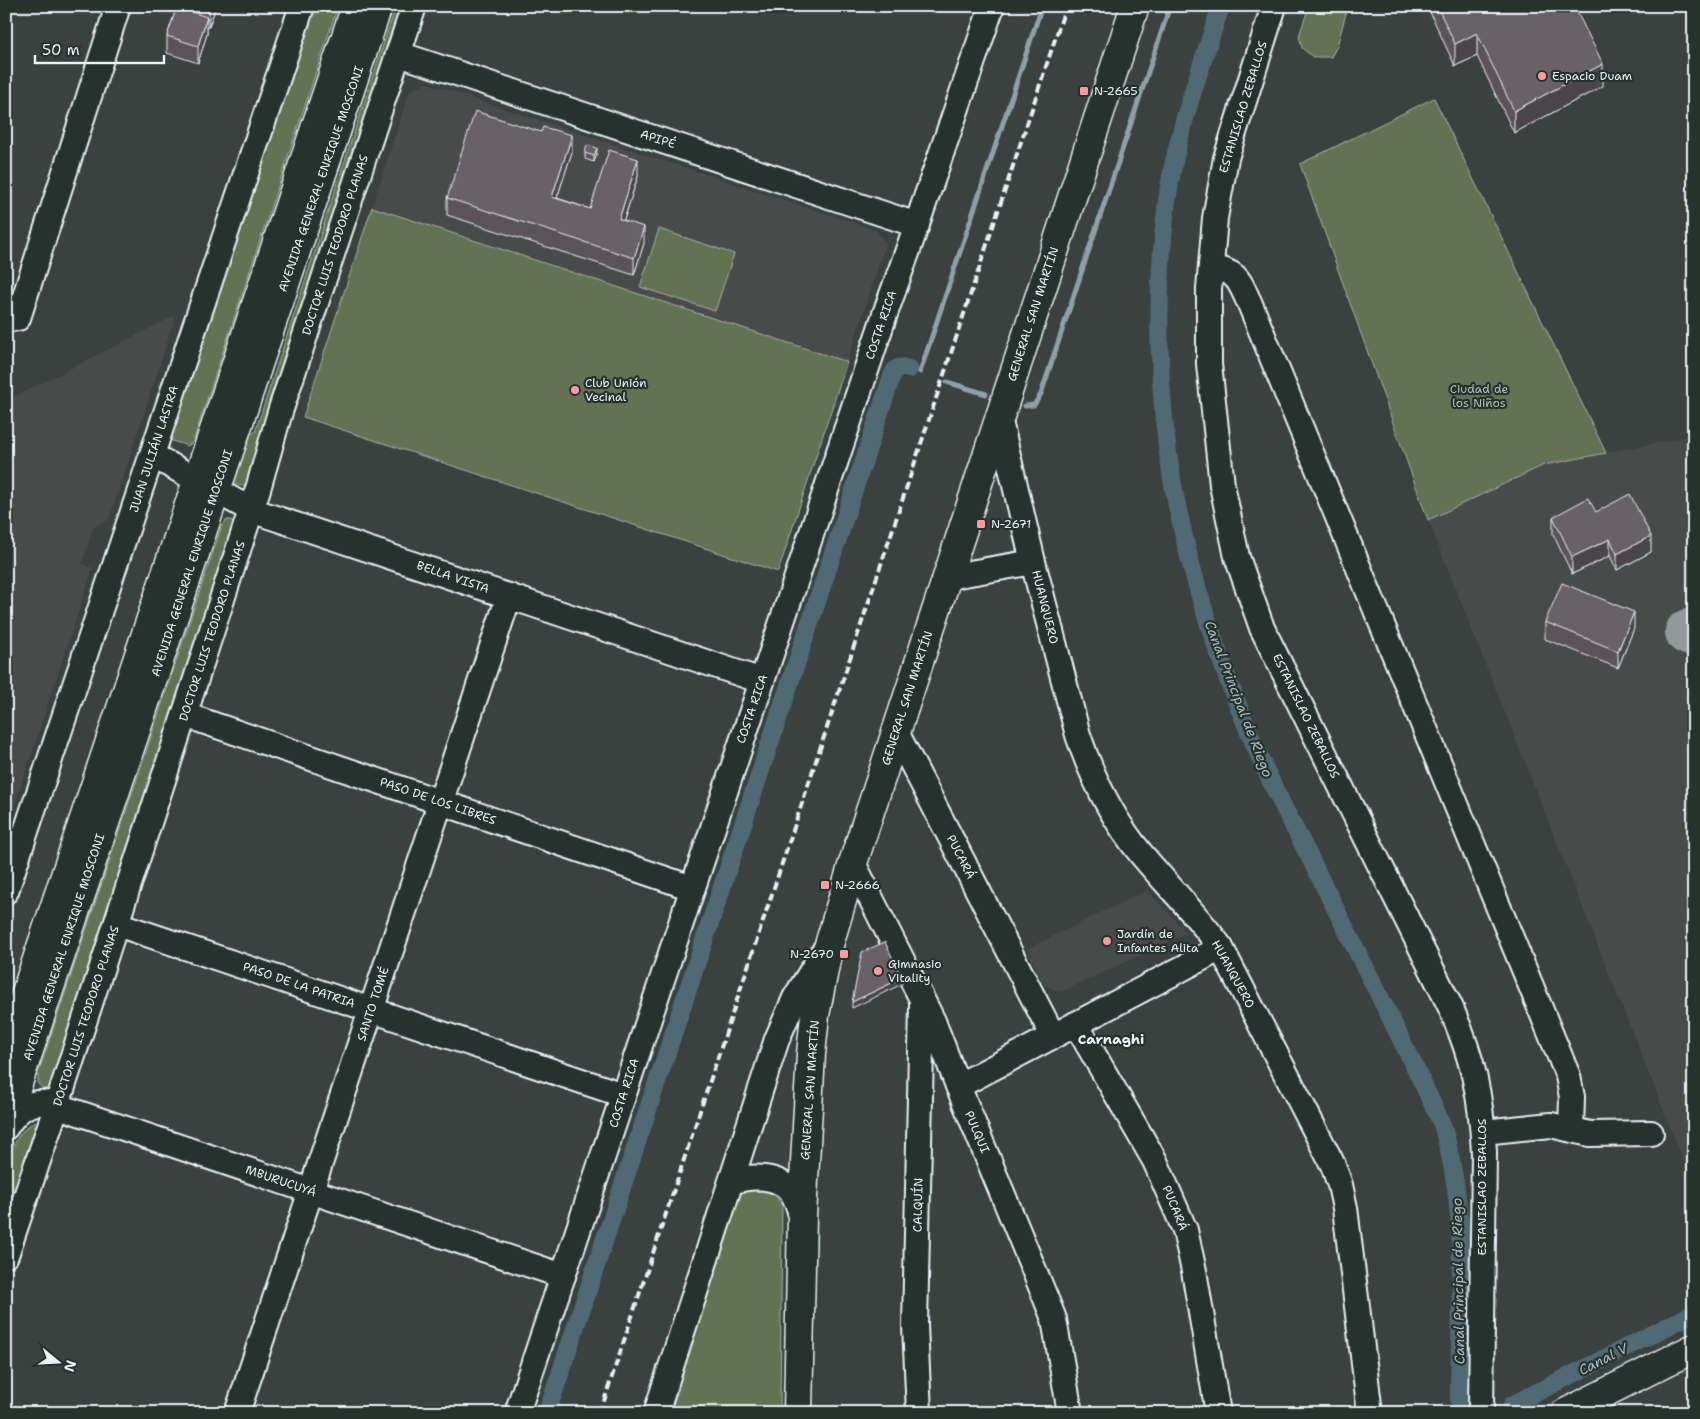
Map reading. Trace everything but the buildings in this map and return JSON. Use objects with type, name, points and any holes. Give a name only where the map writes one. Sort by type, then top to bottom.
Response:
[{"type":"main road","name":"AVENIDA GENERAL ENRIQUE MOSCONI","points":[[6,1119],[207,485],[356,6]]},
{"type":"main road","name":"AVENIDA GENERAL ENRIQUE MOSCONI","points":[[6,1052],[378,6]]},
{"type":"main road","name":"GENERAL SAN MARTÍN","points":[[798,1413],[802,1216],[811,1054],[815,1016],[829,945],[853,863],[1135,6]]},
{"type":"main road","points":[[1564,1413],[1694,1348]]},
{"type":"street","points":[[6,320],[18,318],[118,6]]},
{"type":"street","name":"JUAN JULIÁN LASTRA","points":[[6,892],[302,6]]},
{"type":"street","name":"DOCTOR LUIS TEODORO PLANAS","points":[[6,1255],[117,924],[251,510],[284,399],[414,6]]},
{"type":"street","name":"COSTA RICA","points":[[517,1413],[886,310],[992,6]]},
{"type":"street","name":"ESTANISLAO ZEBALLOS","points":[[1274,6],[1226,158],[1215,218],[1210,267],[1208,326],[1210,373],[1222,485],[1237,557],[1262,628],[1450,1006],[1471,1059],[1478,1088],[1484,1152],[1481,1413]]},
{"type":"street","name":"APIPÉ","points":[[399,54],[917,224]]},
{"type":"street","points":[[1210,267],[1228,271],[1238,279],[1250,304],[1568,1076],[1572,1097],[1571,1129]]},
{"type":"street","name":"HUANQUERO","points":[[999,417],[1033,562],[1078,735],[1096,780],[1110,807],[1141,854],[1221,948],[1324,1147],[1340,1185],[1345,1208],[1370,1413]]},
{"type":"street","name":"BELLA VISTA","points":[[152,455],[251,510],[762,681]]},
{"type":"street","name":"HUANQUERO","points":[[947,577],[1033,562]]},
{"type":"street","name":"SANTO TOMÉ","points":[[237,1413],[509,596]]},
{"type":"street","name":"PASO DE LOS LIBRES","points":[[185,714],[692,888]]},
{"type":"street","name":"PUCARÁ","points":[[896,732],[1053,1036]]},
{"type":"street","name":"PULQUI","points":[[853,863],[922,997],[1038,1278],[1054,1319],[1070,1413]]},
{"type":"street","name":"PASO DE LA PATRIA","points":[[117,924],[623,1095]]},
{"type":"street","points":[[656,1413],[785,1020],[803,984],[829,945]]},
{"type":"street","points":[[958,1086],[1221,948]]},
{"type":"street","name":"CALQUÍN","points":[[920,1413],[915,1325],[922,997]]},
{"type":"street","name":"PUCARÁ","points":[[1076,1024],[1156,1161],[1185,1230],[1194,1271],[1218,1413]]},
{"type":"street","name":"MBURUCUYÁ","points":[[6,1127],[14,1115],[27,1105],[41,1102],[57,1105],[563,1276]]},
{"type":"street","points":[[1483,1132],[1551,1125],[1590,1134],[1651,1132]]},
{"type":"street","points":[[731,1182],[743,1177],[754,1176],[774,1180],[792,1192],[802,1216]]},
{"type":"shaded area","points":[[426,83],[876,230],[886,243],[847,362],[372,207],[409,92]]},
{"type":"shaded area","points":[[176,315],[109,520],[93,527],[82,564],[93,568],[6,831],[6,401]]},
{"type":"shaded area","points":[[1694,435],[1694,1187],[1428,520],[1544,465]]},
{"type":"shaded area","name":"Jardín de Infantes Alita","points":[[1147,890],[1187,933],[1061,992],[1044,985],[1027,949]]},
{"type":"green space","points":[[313,6],[338,6],[193,442],[188,446],[172,441],[170,436]]},
{"type":"green space","points":[[396,6],[408,6],[248,483],[239,486],[232,480],[243,438],[255,432]]},
{"type":"green space","points":[[1309,6],[1348,6],[1337,46],[1331,57],[1313,57],[1302,48],[1299,36]]},
{"type":"green space","name":"Ciudad de los Niños","points":[[1434,98],[1606,453],[1544,465],[1428,520],[1300,164]]},
{"type":"green space","name":"Club Unión Vecinal","points":[[372,207],[847,362],[778,572],[303,417]]},
{"type":"green space","points":[[659,229],[734,254],[715,311],[640,287]]},
{"type":"green space","points":[[227,520],[236,523],[50,1089],[43,1089],[38,1084],[38,1074],[222,525]]},
{"type":"green space","points":[[35,1122],[39,1122],[6,1233],[6,1188],[10,1155],[16,1141],[24,1130]]},
{"type":"green space","points":[[757,1186],[766,1189],[778,1198],[782,1207],[780,1413],[664,1413],[737,1197],[742,1191]]},
{"type":"waterway","points":[[920,372],[1042,6]]},
{"type":"waterway","points":[[1025,406],[1034,405],[1041,394],[1170,6]]},
{"type":"waterway","name":"Canal Principal de Riego","points":[[1221,6],[1176,151],[1163,236],[1159,307],[1161,379],[1173,485],[1197,587],[1243,719],[1276,792],[1442,1124],[1451,1157],[1460,1224],[1460,1413]]},
{"type":"waterway","points":[[547,1413],[892,376],[898,368],[909,369]]},
{"type":"waterway","points":[[947,382],[986,394]]},
{"type":"waterway","name":"Canal V","points":[[1512,1405],[1694,1313]]},
{"type":"waterway","name":"Canal Principal de Riego","points":[[1454,1413],[1454,1398],[1459,1393]]},
{"type":"taxiway","points":[[1688,632],[1694,631]]},
{"type":"railway","points":[[600,1413],[1066,6]]},
{"type":"place","name":"Espacio Duam","points":[[1542,76]]},
{"type":"place","name":"N-2665","points":[[1084,91]]},
{"type":"place","name":"Club Unión Vecinal","points":[[575,390]]},
{"type":"place","name":"N-2671","points":[[981,524]]},
{"type":"place","name":"N-2666","points":[[825,885]]},
{"type":"place","name":"Jardín de Infantes Alita","points":[[1107,941]]},
{"type":"place","name":"N-2670","points":[[844,954]]},
{"type":"place","name":"Gimnasio Vitality","points":[[878,971]]},
{"type":"district","name":"Carnaghi","points":[[1111,1039]]}]
